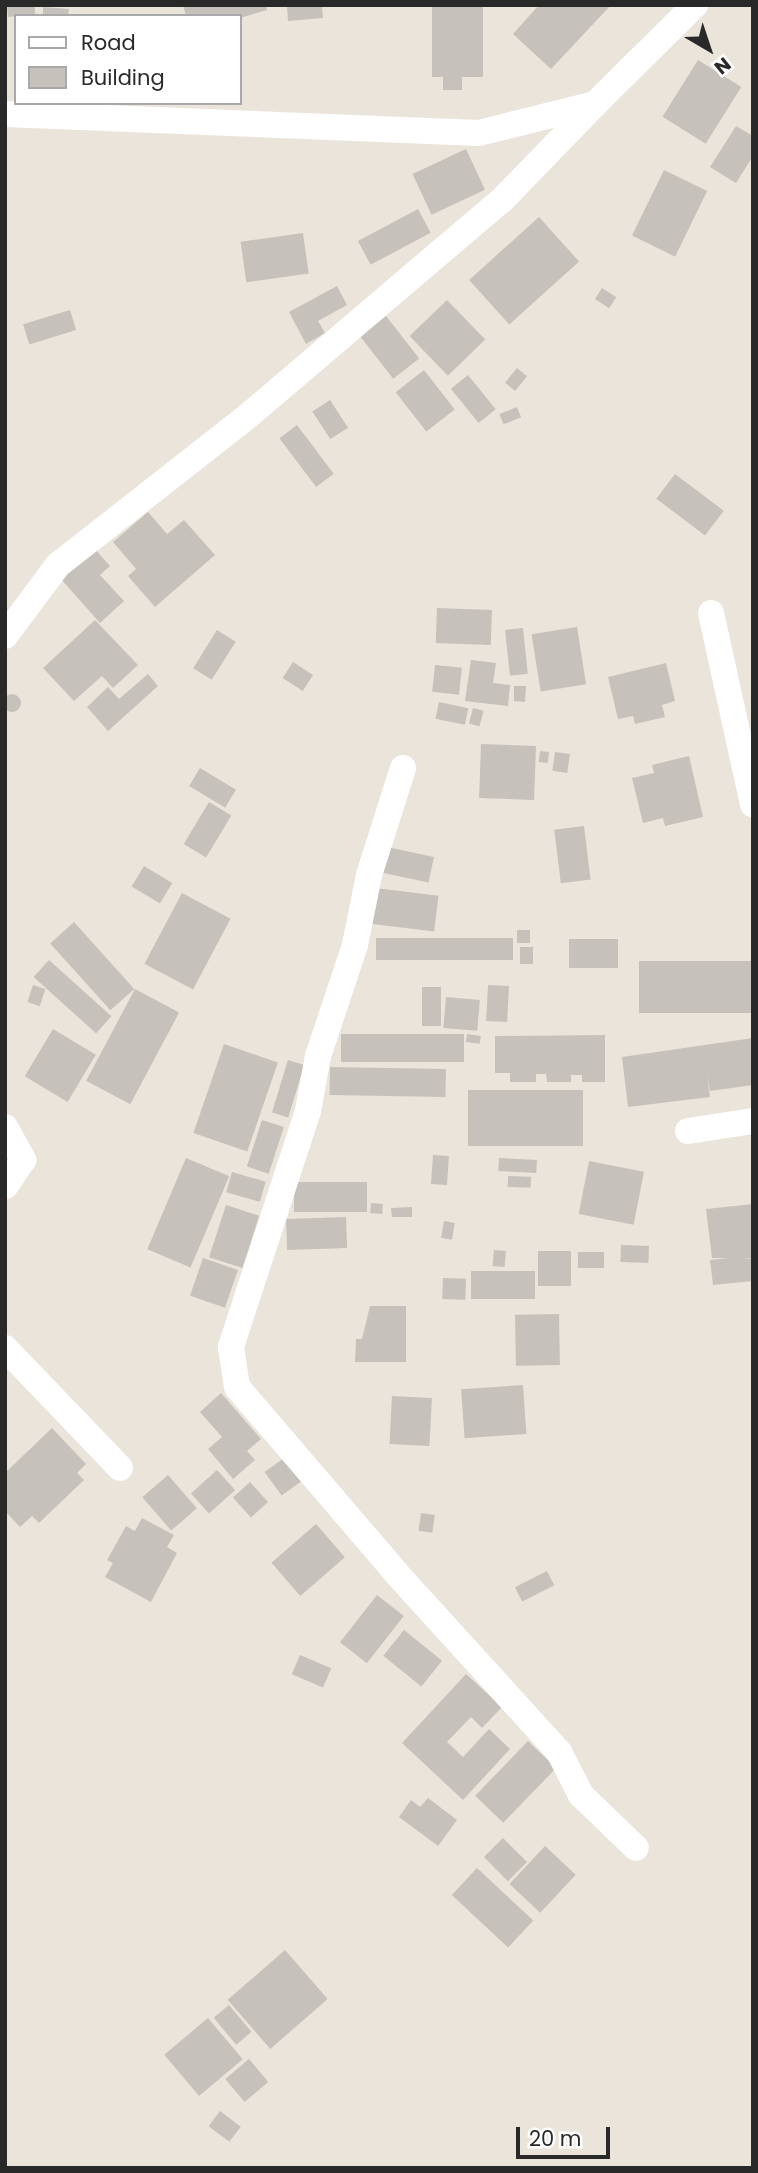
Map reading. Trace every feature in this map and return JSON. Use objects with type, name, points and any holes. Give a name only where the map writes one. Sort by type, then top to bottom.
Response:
[{"type":"street","points":[[5,636],[58,565],[249,415],[502,200],[695,5]]},
{"type":"street","points":[[5,114],[479,133],[595,104]]},
{"type":"street","points":[[711,613],[753,804]]},
{"type":"street","points":[[403,768],[369,875],[351,958],[318,1056],[308,1111],[231,1348],[237,1387],[397,1574],[559,1752],[581,1794],[636,1847]]},
{"type":"street","points":[[688,1131],[753,1121]]},
{"type":"street","points":[[5,1127],[23,1160],[5,1187]]},
{"type":"street","points":[[5,1348],[120,1468]]},
{"type":"building","points":[[7,5],[35,5],[35,14],[14,14],[8,17]]},
{"type":"building","points":[[183,5],[266,5],[267,10],[242,17],[242,14],[185,14]]},
{"type":"building","points":[[287,5],[322,5],[323,18],[288,21]]},
{"type":"building","points":[[432,5],[483,5],[483,77],[432,77]]},
{"type":"building","points":[[539,5],[611,5],[551,69],[513,34]]},
{"type":"building","points":[[43,7],[69,9],[68,14],[43,14]]},
{"type":"building","points":[[698,60],[741,87],[706,144],[662,117]]},
{"type":"building","points":[[443,77],[462,77],[462,90],[443,90]]},
{"type":"building","points":[[736,126],[753,136],[753,156],[736,183],[710,167]]},
{"type":"building","points":[[466,149],[485,190],[432,215],[413,174]]},
{"type":"building","points":[[664,170],[707,191],[675,257],[632,236]]},
{"type":"building","points":[[418,209],[431,233],[371,265],[358,241]]},
{"type":"building","points":[[539,217],[579,262],[509,324],[469,280]]},
{"type":"building","points":[[303,233],[309,274],[246,282],[241,242]]},
{"type":"building","points":[[337,286],[347,305],[318,321],[325,333],[306,344],[289,312]]},
{"type":"building","points":[[602,288],[616,297],[609,308],[595,299]]},
{"type":"building","points":[[447,300],[485,340],[448,376],[410,336]]},
{"type":"building","points":[[70,310],[76,330],[29,344],[23,324]]},
{"type":"building","points":[[386,316],[419,359],[393,379],[360,336]]},
{"type":"building","points":[[517,368],[527,376],[515,391],[505,383]]},
{"type":"building","points":[[424,370],[455,409],[426,432],[396,392]]},
{"type":"building","points":[[468,375],[496,409],[479,423],[451,389]]},
{"type":"building","points":[[330,400],[348,428],[330,439],[312,411]]},
{"type":"building","points":[[517,407],[521,417],[504,424],[499,414]]},
{"type":"building","points":[[297,425],[334,474],[316,487],[279,438]]},
{"type":"building","points":[[675,474],[724,511],[705,535],[656,499]]},
{"type":"building","points":[[148,512],[167,534],[184,520],[215,555],[155,607],[128,576],[136,569],[113,542]]},
{"type":"building","points":[[95,549],[110,566],[100,575],[124,601],[100,623],[61,579]]},
{"type":"building","points":[[437,608],[492,610],[491,645],[436,643]]},
{"type":"building","points":[[95,620],[138,665],[113,688],[102,676],[74,701],[43,668]]},
{"type":"building","points":[[577,627],[586,684],[541,691],[532,634]]},
{"type":"building","points":[[523,628],[528,674],[510,676],[505,630]]},
{"type":"building","points":[[217,630],[236,642],[212,680],[193,668]]},
{"type":"building","points":[[471,660],[496,663],[493,683],[510,685],[508,706],[465,701]]},
{"type":"building","points":[[293,662],[313,675],[303,691],[283,678]]},
{"type":"building","points":[[666,663],[675,701],[662,705],[665,717],[635,724],[633,716],[618,719],[608,677]]},
{"type":"building","points":[[435,665],[462,668],[459,695],[432,692]]},
{"type":"building","points":[[148,674],[158,686],[108,731],[87,707],[108,687],[119,699]]},
{"type":"building","points":[[514,686],[526,686],[525,702],[514,701]]},
{"type":"building","points":[[12,694],[18,697],[21,703],[18,709],[12,712],[6,709],[3,703],[6,697]]},
{"type":"building","points":[[439,702],[468,708],[465,725],[435,719]]},
{"type":"building","points":[[473,708],[484,711],[479,726],[469,723]]},
{"type":"building","points":[[481,744],[536,746],[534,800],[479,798]]},
{"type":"building","points":[[540,751],[549,752],[548,763],[539,762]]},
{"type":"building","points":[[555,752],[570,754],[567,773],[552,771]]},
{"type":"building","points":[[689,756],[703,817],[665,826],[663,818],[643,823],[632,778],[654,773],[652,765]]},
{"type":"building","points":[[200,768],[236,790],[225,808],[189,786]]},
{"type":"building","points":[[209,802],[231,815],[206,857],[184,844]]},
{"type":"building","points":[[584,826],[591,880],[561,883],[554,830]]},
{"type":"building","points":[[387,847],[434,857],[429,882],[382,872]]},
{"type":"building","points":[[144,866],[172,883],[160,904],[132,887]]},
{"type":"building","points":[[375,888],[439,896],[434,932],[371,924]]},
{"type":"building","points":[[182,893],[231,919],[193,989],[144,964]]},
{"type":"building","points":[[74,922],[134,989],[110,1010],[50,943]]},
{"type":"building","points":[[517,930],[530,930],[530,943],[517,943]]},
{"type":"building","points":[[376,938],[513,938],[513,960],[376,960]]},
{"type":"building","points":[[569,939],[618,939],[618,968],[569,968]]},
{"type":"building","points":[[520,947],[533,947],[533,964],[520,964]]},
{"type":"building","points":[[49,960],[111,1016],[96,1033],[34,977]]},
{"type":"building","points":[[639,961],[753,961],[753,1013],[639,1013]]},
{"type":"building","points":[[33,985],[45,989],[40,1006],[27,1002]]},
{"type":"building","points":[[488,985],[509,986],[507,1022],[486,1021]]},
{"type":"building","points":[[422,987],[441,987],[441,1026],[422,1026]]},
{"type":"building","points":[[135,989],[179,1012],[130,1104],[86,1081]]},
{"type":"building","points":[[446,997],[480,1000],[477,1031],[443,1028]]},
{"type":"building","points":[[53,1029],[96,1055],[68,1102],[25,1076]]},
{"type":"building","points":[[341,1034],[464,1034],[464,1062],[341,1062]]},
{"type":"building","points":[[467,1034],[481,1036],[480,1044],[466,1042]]},
{"type":"building","points":[[605,1035],[605,1082],[582,1082],[582,1075],[571,1075],[571,1082],[547,1082],[546,1074],[536,1074],[536,1082],[510,1082],[510,1073],[495,1073],[495,1036]]},
{"type":"building","points":[[753,1038],[753,1085],[710,1091],[707,1075],[710,1097],[628,1107],[622,1057]]},
{"type":"building","points":[[224,1044],[278,1063],[247,1151],[193,1133]]},
{"type":"building","points":[[288,1060],[304,1065],[288,1118],[272,1113]]},
{"type":"building","points":[[330,1067],[446,1069],[445,1097],[330,1095]]},
{"type":"building","points":[[468,1090],[583,1090],[583,1146],[468,1146]]},
{"type":"building","points":[[262,1120],[284,1127],[269,1174],[247,1167]]},
{"type":"building","points":[[433,1155],[449,1156],[447,1185],[431,1184]]},
{"type":"building","points":[[186,1158],[229,1176],[191,1267],[147,1249]]},
{"type":"building","points":[[499,1158],[537,1160],[536,1173],[498,1171]]},
{"type":"building","points":[[589,1161],[644,1172],[634,1225],[579,1214]]},
{"type":"building","points":[[232,1172],[266,1182],[260,1202],[226,1192]]},
{"type":"building","points":[[508,1176],[531,1177],[531,1188],[508,1187]]},
{"type":"building","points":[[294,1182],[367,1182],[367,1212],[294,1212]]},
{"type":"building","points":[[371,1203],[383,1204],[382,1214],[370,1213]]},
{"type":"building","points":[[753,1204],[753,1258],[744,1259],[753,1259],[753,1281],[713,1285],[710,1260],[728,1258],[712,1258],[706,1209]]},
{"type":"building","points":[[226,1205],[259,1216],[242,1268],[209,1257]]},
{"type":"building","points":[[412,1207],[412,1217],[392,1217],[391,1208]]},
{"type":"building","points":[[346,1217],[347,1248],[287,1250],[286,1219]]},
{"type":"building","points":[[444,1221],[455,1223],[452,1240],[441,1238]]},
{"type":"building","points":[[621,1245],[649,1246],[648,1263],[620,1262]]},
{"type":"building","points":[[494,1250],[506,1251],[505,1267],[493,1266]]},
{"type":"building","points":[[538,1251],[571,1251],[571,1286],[538,1286]]},
{"type":"building","points":[[578,1252],[604,1252],[604,1268],[578,1268]]},
{"type":"building","points":[[203,1258],[238,1270],[225,1308],[190,1296]]},
{"type":"building","points":[[471,1271],[535,1271],[535,1299],[471,1299]]},
{"type":"building","points":[[443,1278],[466,1279],[465,1300],[442,1299]]},
{"type":"building","points":[[370,1306],[406,1306],[406,1362],[355,1362],[356,1339],[362,1339]]},
{"type":"building","points":[[559,1314],[560,1365],[516,1366],[515,1315]]},
{"type":"building","points":[[523,1385],[526,1434],[465,1438],[461,1389]]},
{"type":"building","points":[[221,1393],[261,1439],[247,1451],[255,1460],[233,1479],[208,1449],[222,1437],[200,1412]]},
{"type":"building","points":[[392,1396],[432,1398],[429,1446],[389,1444]]},
{"type":"building","points":[[52,1428],[86,1464],[77,1473],[84,1480],[39,1523],[32,1516],[20,1527],[5,1511],[5,1473]]},
{"type":"building","points":[[284,1458],[301,1481],[282,1496],[265,1472]]},
{"type":"building","points":[[217,1470],[235,1490],[209,1513],[191,1493]]},
{"type":"building","points":[[168,1475],[197,1508],[171,1531],[142,1497]]},
{"type":"building","points":[[250,1482],[268,1502],[251,1517],[233,1497]]},
{"type":"building","points":[[421,1513],[435,1515],[432,1533],[418,1531]]},
{"type":"building","points":[[142,1518],[174,1535],[167,1547],[177,1553],[151,1602],[105,1577],[113,1563],[107,1560],[126,1526],[135,1531]]},
{"type":"building","points":[[316,1524],[345,1557],[300,1596],[271,1563]]},
{"type":"building","points":[[547,1571],[554,1585],[522,1602],[515,1587]]},
{"type":"building","points":[[377,1595],[404,1616],[367,1663],[340,1642]]},
{"type":"building","points":[[404,1630],[442,1661],[421,1686],[383,1656]]},
{"type":"building","points":[[300,1655],[331,1668],[323,1688],[292,1674]]},
{"type":"building","points":[[466,1674],[502,1707],[482,1728],[471,1717],[447,1742],[463,1757],[489,1729],[510,1749],[463,1800],[402,1743]]},
{"type":"building","points":[[528,1741],[556,1768],[503,1823],[475,1796]]},
{"type":"building","points":[[428,1798],[457,1820],[438,1846],[399,1817],[411,1800],[420,1807]]},
{"type":"building","points":[[503,1838],[527,1862],[508,1881],[484,1857]]},
{"type":"building","points":[[545,1846],[576,1875],[540,1913],[510,1884]]},
{"type":"building","points":[[477,1868],[533,1921],[508,1948],[452,1895]]},
{"type":"building","points":[[285,1950],[328,1999],[270,2049],[228,2000]]},
{"type":"building","points":[[229,2005],[251,2032],[236,2045],[214,2018]]},
{"type":"building","points":[[208,2018],[243,2059],[199,2096],[164,2055]]},
{"type":"building","points":[[249,2059],[268,2082],[245,2102],[225,2079]]},
{"type":"building","points":[[220,2111],[241,2127],[229,2142],[209,2126]]}]
